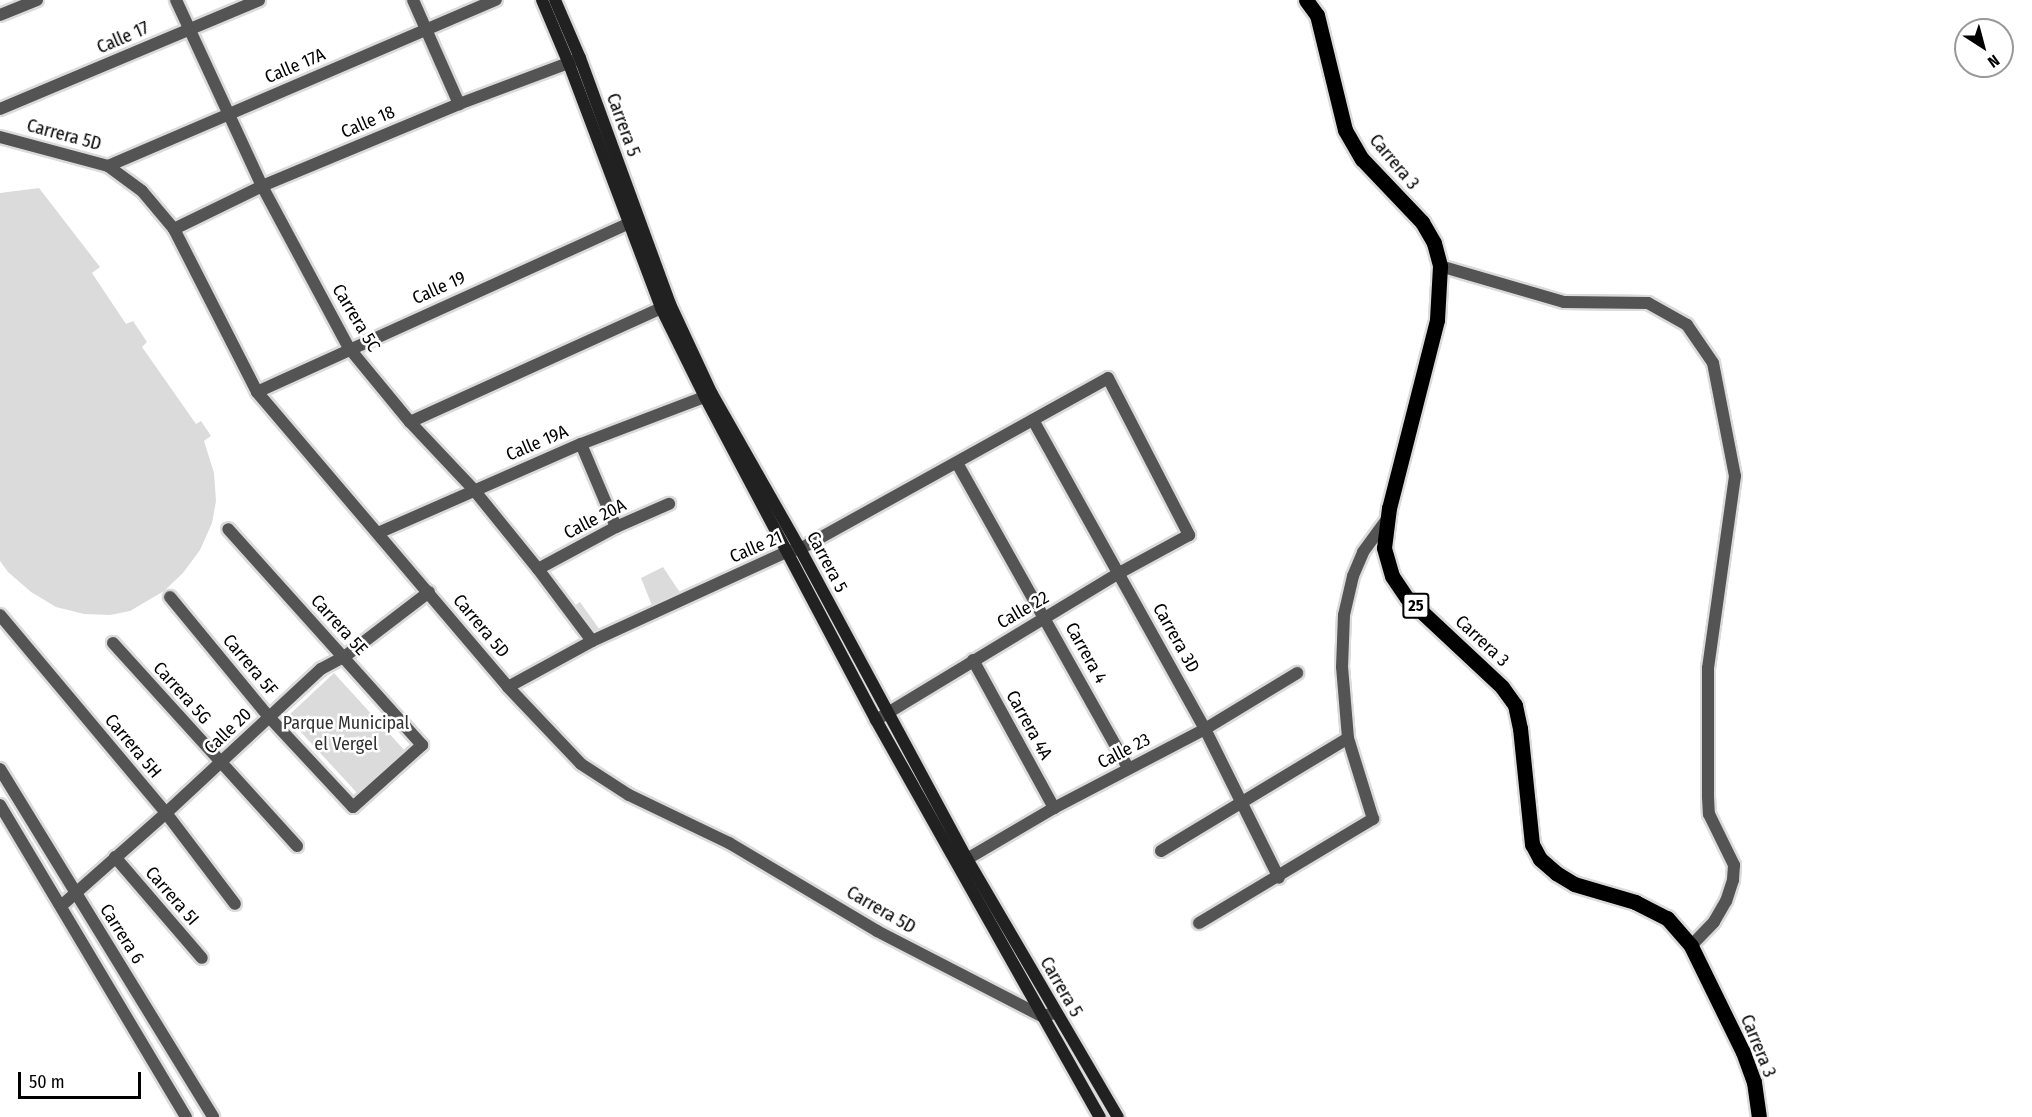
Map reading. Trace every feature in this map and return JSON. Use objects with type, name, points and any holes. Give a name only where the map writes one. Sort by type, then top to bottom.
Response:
[{"type":"main road","name":"Carrera 3","points":[[1306,0],[1317,15],[1345,130],[1362,159],[1422,222],[1434,243],[1440,266],[1437,320],[1389,508],[1384,548],[1397,583],[1407,598],[1502,687],[1515,705],[1520,728],[1532,844],[1540,859],[1556,873],[1574,884],[1635,902],[1667,918],[1691,946],[1743,1052],[1754,1082],[1759,1117]]},
{"type":"street","points":[[0,15],[38,0]]},
{"type":"street","name":"Carrera 5C","points":[[176,0],[262,186],[349,348],[410,422],[474,490],[592,641]]},
{"type":"street","name":"Calle 17","points":[[0,109],[259,0]]},
{"type":"street","points":[[414,0],[459,104]]},
{"type":"street","name":"Calle 17A","points":[[108,166],[496,0]]},
{"type":"street","name":"Carrera 5","points":[[542,0],[575,61]]},
{"type":"street","name":"Carrera 5","points":[[555,0],[661,308],[967,858],[1055,1013],[1119,1117]]},
{"type":"street","name":"Calle 18","points":[[174,229],[262,186],[459,104],[575,61]]},
{"type":"street","name":"Carrera 5D","points":[[0,137],[108,166],[142,191],[174,229],[257,392],[508,687],[580,764],[629,795],[729,843],[877,931],[1042,1016]]},
{"type":"street","name":"Carrera 5","points":[[633,223],[708,395]]},
{"type":"street","name":"Calle 19","points":[[257,392],[349,348],[633,223]]},
{"type":"street","points":[[1440,266],[1564,302],[1648,303],[1687,325],[1713,363],[1735,476],[1708,668],[1708,797],[1709,814],[1734,865],[1733,880],[1726,901],[1714,922],[1691,946]]},
{"type":"street","points":[[410,422],[661,308]]},
{"type":"street","name":"Calle 21","points":[[508,687],[592,641],[794,550],[957,463],[1108,378],[1189,535]]},
{"type":"street","name":"Calle 19A","points":[[378,532],[581,444],[708,395]]},
{"type":"street","name":"Carrera 3D","points":[[1033,420],[1205,729],[1279,878]]},
{"type":"street","points":[[581,444],[616,527]]},
{"type":"street","name":"Carrera 4","points":[[957,463],[1046,618],[1128,768]]},
{"type":"street","name":"Calle 20A","points":[[538,569],[616,527],[669,504]]},
{"type":"street","points":[[1199,923],[1279,878],[1373,819],[1348,738],[1342,667],[1344,615],[1353,576],[1363,552],[1389,518]]},
{"type":"street","name":"Carrera 5E","points":[[228,529],[422,745],[353,807]]},
{"type":"street","name":"Calle 22","points":[[876,720],[1119,573],[1189,535]]},
{"type":"street","name":"Carrera 5","points":[[794,550],[876,720],[1100,1117]]},
{"type":"street","name":"Calle 20","points":[[61,906],[220,764],[321,669],[344,657],[429,592]]},
{"type":"street","name":"Carrera 5F","points":[[170,597],[269,717],[353,807]]},
{"type":"street","name":"Carrera 5H","points":[[0,615],[165,813],[234,904]]},
{"type":"street","name":"Carrera 5G","points":[[113,643],[220,764],[297,846]]},
{"type":"street","name":"Carrera 4A","points":[[973,660],[1054,808]]},
{"type":"street","name":"Calle 23","points":[[967,858],[1054,808],[1205,729],[1297,673]]},
{"type":"street","points":[[1161,851],[1348,738]]},
{"type":"street","name":"Carrera 6","points":[[0,770],[213,1117]]},
{"type":"street","name":"Carrera 6","points":[[0,805],[186,1117]]},
{"type":"street","name":"Carrera 5I","points":[[115,857],[202,958]]},
{"type":"street","points":[[1042,1016],[1055,1013]]},
{"type":"green space","points":[[39,188],[100,267],[92,273],[126,324],[133,321],[147,342],[142,347],[196,424],[201,421],[211,436],[204,441],[214,473],[216,501],[212,523],[200,550],[183,573],[164,591],[130,611],[110,615],[84,614],[56,607],[31,592],[8,572],[0,561],[0,193]]},
{"type":"green space","points":[[663,567],[681,594],[655,609],[592,635],[571,608],[580,602],[600,630],[653,608],[641,578]]},
{"type":"green space","name":"Parque Municipal el Vergel","points":[[334,673],[406,752],[359,795],[287,717]]}]
